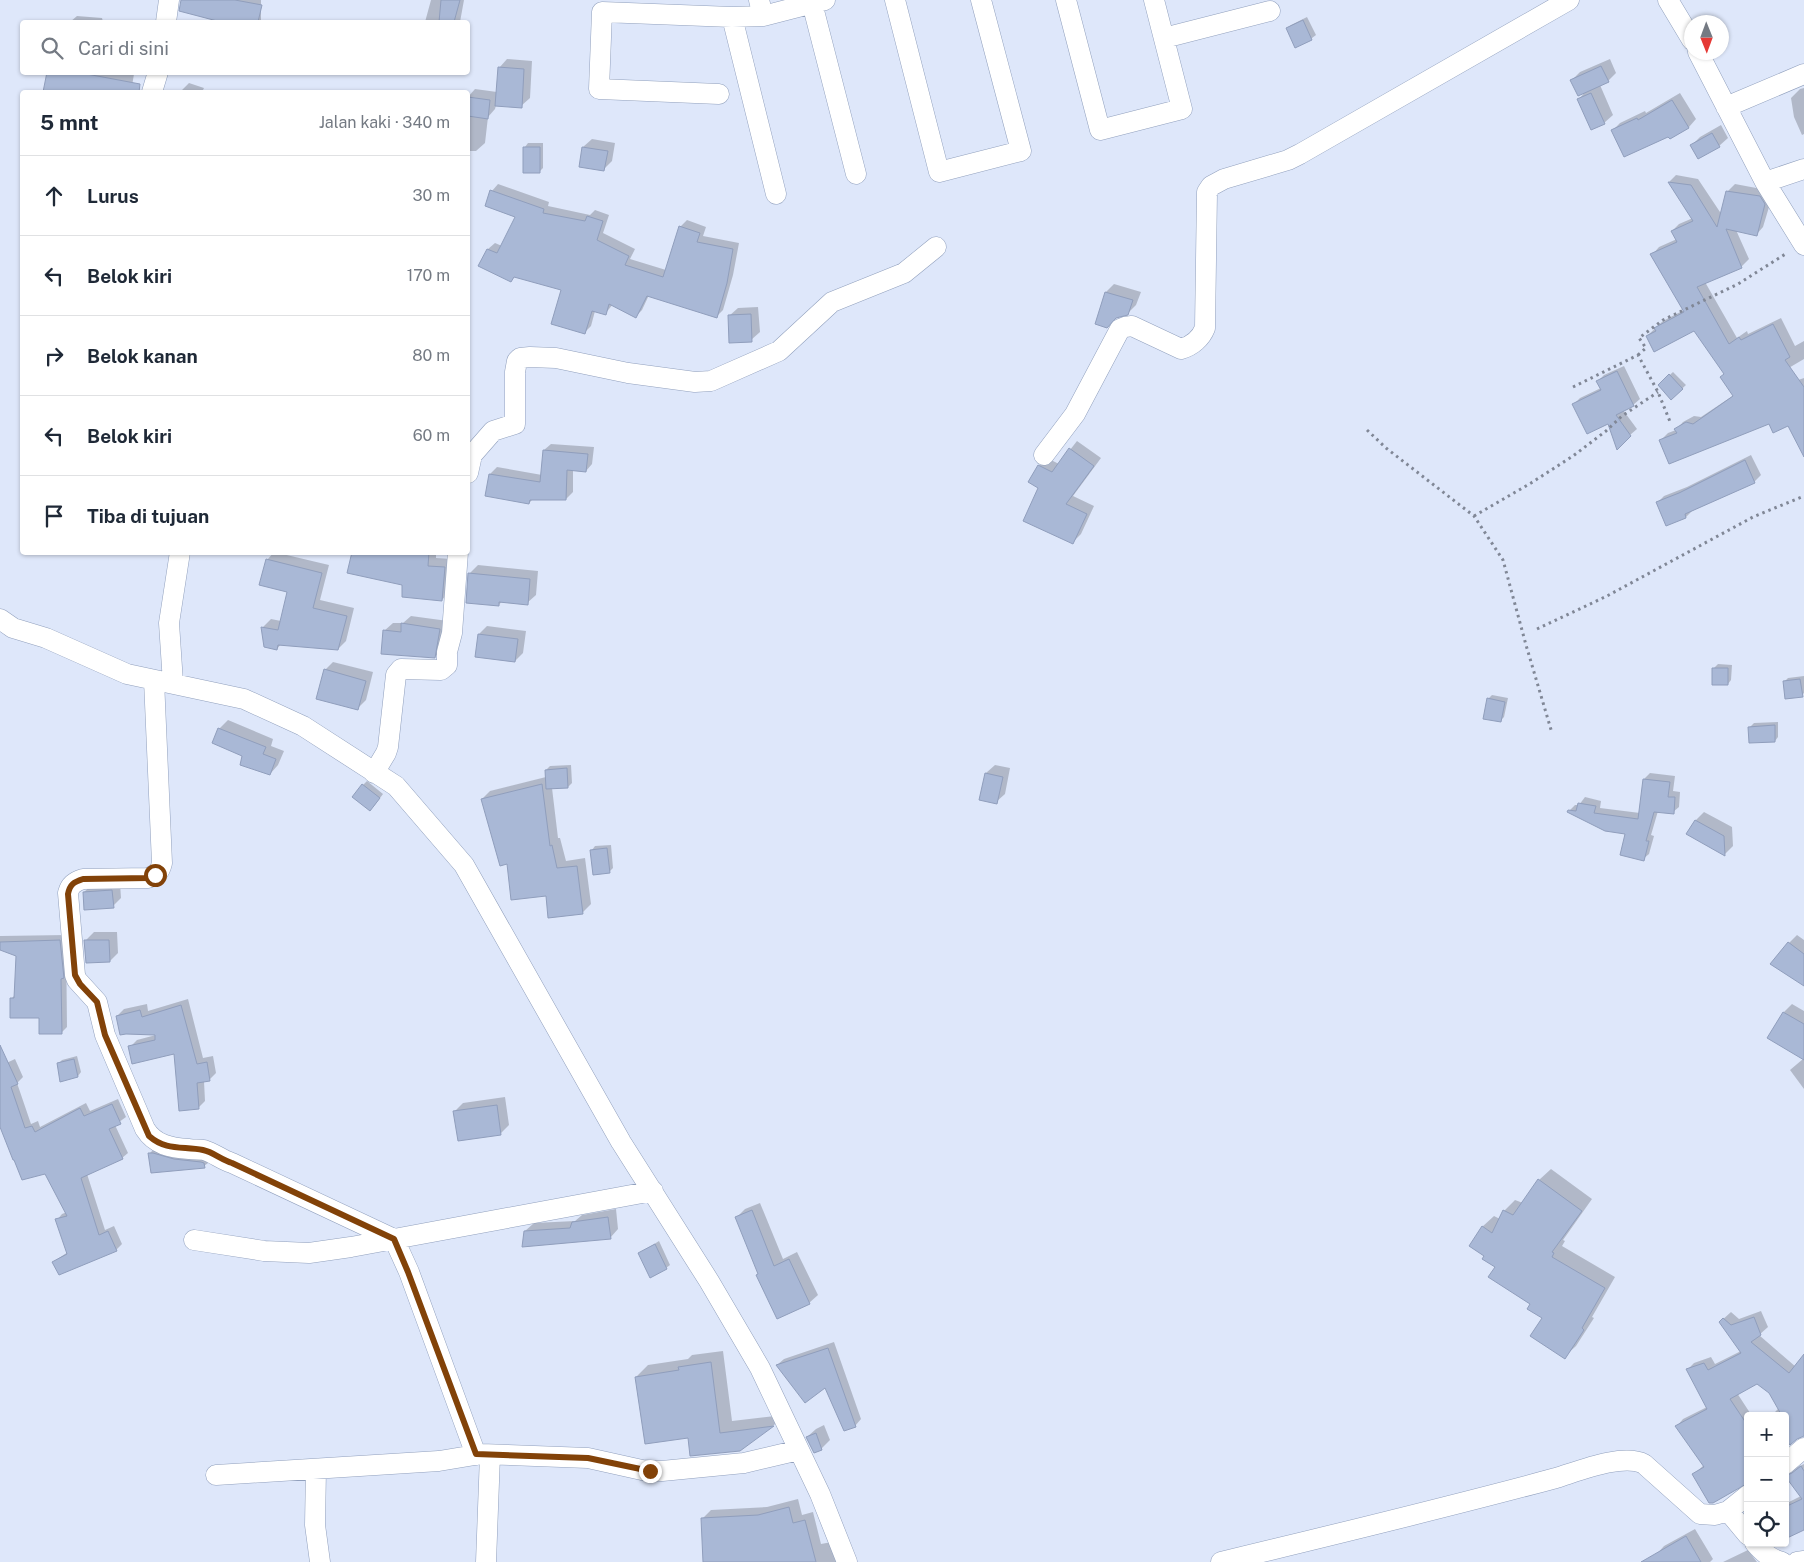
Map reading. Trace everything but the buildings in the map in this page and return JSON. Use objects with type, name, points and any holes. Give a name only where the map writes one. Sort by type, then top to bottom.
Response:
[{"type":"street","points":[[166,20],[169,0]]},
{"type":"street","points":[[894,0],[939,172],[1021,151],[981,0]]},
{"type":"street","points":[[1066,0],[1100,130],[1182,109],[1154,0]]},
{"type":"street","points":[[1044,455],[1075,414],[1120,329],[1125,326],[1132,326],[1177,348],[1192,343],[1205,328],[1207,192],[1211,186],[1224,179],[1288,160],[1300,154],[1569,0]]},
{"type":"street","points":[[1668,0],[1684,27]]},
{"type":"street","points":[[719,94],[599,89],[602,12],[732,17],[761,8],[819,2],[856,174]]},
{"type":"street","points":[[1164,38],[1270,11]]},
{"type":"street","points":[[732,17],[776,194]]},
{"type":"street","points":[[1702,60],[1765,182],[1803,244]]},
{"type":"street","points":[[1726,107],[1804,74]]},
{"type":"street","points":[[153,90],[157,75]]},
{"type":"street","points":[[1765,182],[1804,168]]},
{"type":"street","points":[[470,464],[472,454],[493,431],[515,424],[515,372],[517,361],[520,358],[556,358],[628,373],[695,382],[711,381],[779,351],[832,302],[904,273],[936,247]]},
{"type":"street","points":[[180,555],[169,623],[164,682],[162,863],[155,875],[148,878],[83,879],[75,881],[70,886],[68,894],[76,980],[97,1002],[108,1041],[145,1129],[155,1141],[162,1145],[204,1150],[223,1161],[232,1163],[394,1239],[483,1455],[486,1562]]},
{"type":"street","points":[[374,773],[388,747],[396,675],[401,669],[441,670],[447,665],[447,652],[452,633],[458,555]]},
{"type":"street","points":[[0,619],[13,628],[46,638],[126,674],[244,699],[303,726],[396,786],[464,865],[621,1142],[710,1280],[760,1368],[820,1494],[847,1562]]},
{"type":"street","points":[[194,1240],[264,1251],[309,1253],[653,1192]]},
{"type":"street","points":[[1789,1461],[1804,1448]]},
{"type":"street","points":[[216,1475],[439,1461],[483,1455],[588,1458],[650,1471],[744,1464],[799,1450]]},
{"type":"street","points":[[1221,1562],[1451,1507],[1594,1467],[1627,1460],[1644,1464],[1695,1512],[1700,1514],[1715,1515],[1728,1511],[1744,1498]]},
{"type":"street","points":[[316,1468],[315,1525],[320,1562]]},
{"type":"street","points":[[1728,1511],[1744,1530]]},
{"type":"street","points":[[1759,1547],[1765,1554],[1776,1561],[1782,1562]]},
{"type":"street","points":[[1797,1562],[1804,1561]]},
{"type":"path","points":[[1573,387],[1638,355],[1646,348],[1639,338],[1663,320],[1738,284],[1803,244]]},
{"type":"path","points":[[1638,355],[1658,392],[1670,424]]},
{"type":"path","points":[[1474,516],[1573,456],[1606,431],[1622,416],[1658,392]]},
{"type":"path","points":[[1367,430],[1386,448],[1474,516],[1503,560],[1552,733]]},
{"type":"path","points":[[1537,629],[1607,596],[1753,517],[1804,496]]},
{"type":"route","points":[[155,875],[148,878],[83,879],[75,881],[70,886],[68,894],[76,980],[94,998],[99,1006],[105,1035],[149,1136],[162,1145],[204,1150],[223,1161],[232,1163],[394,1239],[476,1454],[588,1458],[650,1471]]}]
